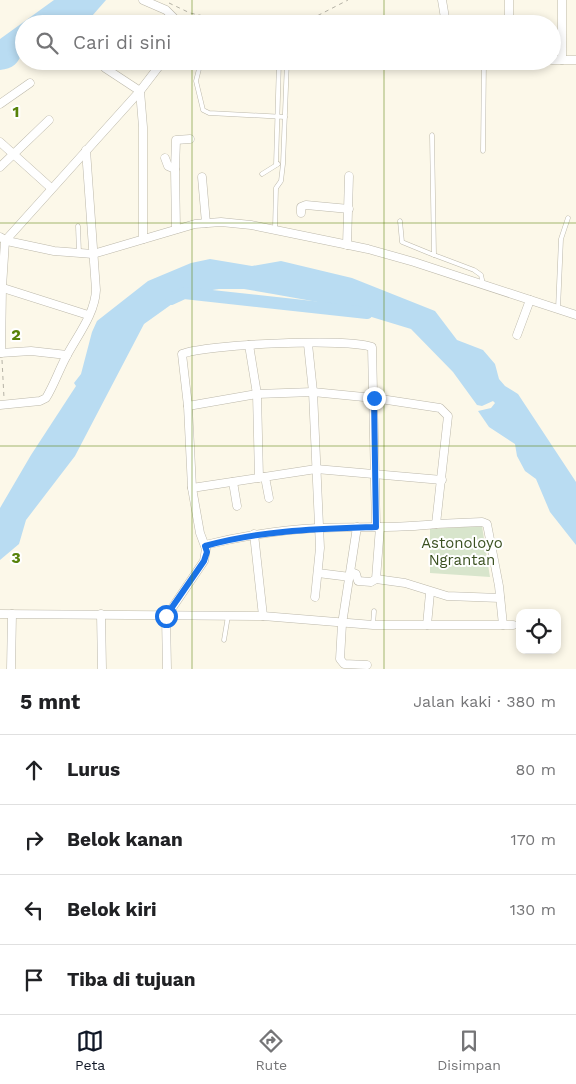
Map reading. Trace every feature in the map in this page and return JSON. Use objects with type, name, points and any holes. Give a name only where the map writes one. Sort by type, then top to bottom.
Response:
[{"type":"street","points":[[143,0],[166,10],[171,15]]},
{"type":"street","points":[[442,0],[444,15]]},
{"type":"street","points":[[509,0],[509,15]]},
{"type":"street","points":[[562,0],[562,60],[576,60]]},
{"type":"street","points":[[108,70],[140,91]]},
{"type":"street","points":[[67,355],[31,351],[1,353],[2,239],[140,91],[156,70]]},
{"type":"street","points":[[0,104],[30,83]]},
{"type":"street","points":[[140,91],[143,127],[143,239]]},
{"type":"street","points":[[0,167],[49,120]]},
{"type":"street","points":[[176,229],[176,140],[190,139]]},
{"type":"street","points":[[0,142],[51,188]]},
{"type":"street","points":[[2,404],[46,398],[67,355],[81,333],[96,295],[86,150]]},
{"type":"street","points":[[165,158],[168,166],[175,169]]},
{"type":"street","points":[[347,245],[350,209],[349,176]]},
{"type":"street","points":[[202,177],[206,222]]},
{"type":"street","points":[[301,213],[302,207],[306,204],[350,209]]},
{"type":"street","points":[[2,239],[54,251],[93,254],[206,222],[275,228],[444,271],[576,316]]},
{"type":"street","points":[[1,287],[88,315]]},
{"type":"street","points":[[518,335],[530,300]]},
{"type":"street","points":[[308,344],[313,392],[319,528],[318,573],[315,598]]},
{"type":"street","points":[[166,669],[166,616],[204,561],[207,552],[200,534],[192,488],[188,406],[182,354],[249,345],[308,344],[372,347],[378,527],[376,579]]},
{"type":"street","points":[[249,345],[257,394],[262,477],[269,498]]},
{"type":"street","points":[[188,406],[257,394],[313,392],[374,398],[445,410],[448,416],[436,524]]},
{"type":"street","points":[[192,488],[316,470],[375,473],[442,480]]},
{"type":"street","points":[[233,482],[237,506]]},
{"type":"street","points":[[205,546],[254,534],[319,528],[482,522],[487,524],[503,624]]},
{"type":"street","points":[[357,527],[342,624],[341,662],[349,665],[367,664]]},
{"type":"street","points":[[254,534],[263,616]]},
{"type":"street","points":[[318,573],[356,574],[358,581],[371,582],[376,579],[465,598],[500,598]]},
{"type":"street","points":[[426,625],[430,592]]},
{"type":"street","points":[[0,614],[263,616],[342,624],[513,625]]},
{"type":"street","points":[[11,669],[12,614]]},
{"type":"street","points":[[101,614],[102,669]]},
{"type":"lane","points":[[199,70],[196,81],[203,110],[209,113],[285,117]]},
{"type":"lane","points":[[276,165],[279,70]]},
{"type":"lane","points":[[275,228],[276,188],[281,181],[283,164],[287,70]]},
{"type":"lane","points":[[483,152],[484,70]]},
{"type":"lane","points":[[432,135],[434,255]]},
{"type":"lane","points":[[262,174],[276,165],[283,164]]},
{"type":"lane","points":[[558,309],[561,239],[568,218]]},
{"type":"lane","points":[[400,221],[402,242],[480,274],[483,284]]},
{"type":"lane","points":[[78,226],[79,253]]},
{"type":"lane","points":[[444,271],[448,261]]},
{"type":"lane","points":[[373,625],[374,611]]},
{"type":"lane","points":[[224,640],[228,616]]},
{"type":"path","points":[[162,0],[190,13],[199,15]]},
{"type":"path","points":[[319,15],[348,0]]},
{"type":"path","points":[[1,353],[2,404]]},
{"type":"green space","name":"Astonoloyo Ngrantan","points":[[482,526],[490,577],[430,573],[430,529]]},
{"type":"water","points":[[54,0],[106,0],[93,15],[33,15]]},
{"type":"water","points":[[15,28],[15,65],[0,70],[0,39]]},
{"type":"water","points":[[210,259],[252,266],[281,261],[352,278],[435,311],[457,340],[483,350],[495,364],[499,379],[505,386],[518,394],[576,482],[576,545],[550,512],[536,479],[525,471],[517,456],[515,444],[489,427],[478,411],[491,408],[495,403],[493,401],[482,406],[477,405],[453,372],[411,329],[329,304],[244,289],[219,289],[186,294],[144,324],[75,456],[26,520],[19,544],[0,560],[0,508],[31,455],[76,386],[74,383],[81,374],[92,332],[97,321],[148,281],[191,263]]},
{"type":"waterway","points":[[171,299],[184,293],[367,313]]},
{"type":"route","points":[[166,616],[207,556],[205,546],[254,534],[319,528],[376,527],[374,398]]}]
